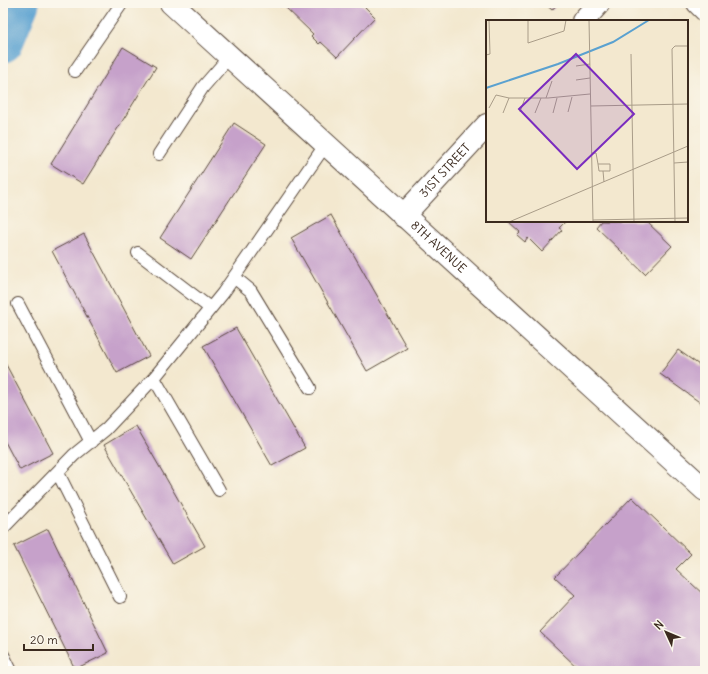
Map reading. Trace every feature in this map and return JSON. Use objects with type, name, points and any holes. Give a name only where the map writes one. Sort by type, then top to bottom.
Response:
[{"type":"street","name":"8TH AVENUE","points":[[171,3],[403,216],[703,486]]},
{"type":"street","points":[[584,20],[600,3]]},
{"type":"street","points":[[698,3],[705,10]]},
{"type":"street","name":"31ST STREET","points":[[403,216],[486,126]]},
{"type":"lane","points":[[75,71],[122,3]]},
{"type":"lane","points":[[159,154],[203,87],[230,56]]},
{"type":"lane","points":[[3,528],[74,455],[106,429],[154,378],[234,277],[326,144]]},
{"type":"lane","points":[[138,253],[210,308]]},
{"type":"lane","points":[[234,277],[251,291],[310,388]]},
{"type":"lane","points":[[18,304],[91,442]]},
{"type":"lane","points":[[154,378],[219,490]]},
{"type":"lane","points":[[58,473],[120,597]]},
{"type":"lane","points":[[3,654],[11,671]]},
{"type":"building","points":[[276,3],[361,3],[375,17],[337,57],[321,42],[319,44],[311,36],[313,34],[283,5],[280,7]]},
{"type":"building","points":[[544,3],[558,3],[552,10]]},
{"type":"building","points":[[123,47],[156,67],[83,184],[51,164]]},
{"type":"building","points":[[234,123],[266,144],[191,259],[160,238]]},
{"type":"building","points":[[331,215],[407,348],[367,371],[291,238]]},
{"type":"building","points":[[509,222],[565,222],[559,228],[562,230],[542,252],[528,238],[525,242],[517,235],[520,232]]},
{"type":"building","points":[[600,222],[647,222],[672,246],[645,274],[596,227]]},
{"type":"building","points":[[84,234],[149,356],[117,373],[52,251]]},
{"type":"building","points":[[236,328],[305,448],[272,466],[203,346]]},
{"type":"building","points":[[678,350],[702,367],[705,363],[705,406],[660,374]]},
{"type":"building","points":[[3,359],[53,453],[20,470],[3,438]]},
{"type":"building","points":[[136,426],[205,546],[173,564],[104,445]]},
{"type":"building","points":[[632,497],[691,554],[676,569],[705,596],[705,671],[581,671],[540,632],[575,595],[555,577]]},
{"type":"building","points":[[48,529],[108,653],[75,669],[14,546]]},
{"type":"waterway","points":[[3,42],[19,3]]}]
